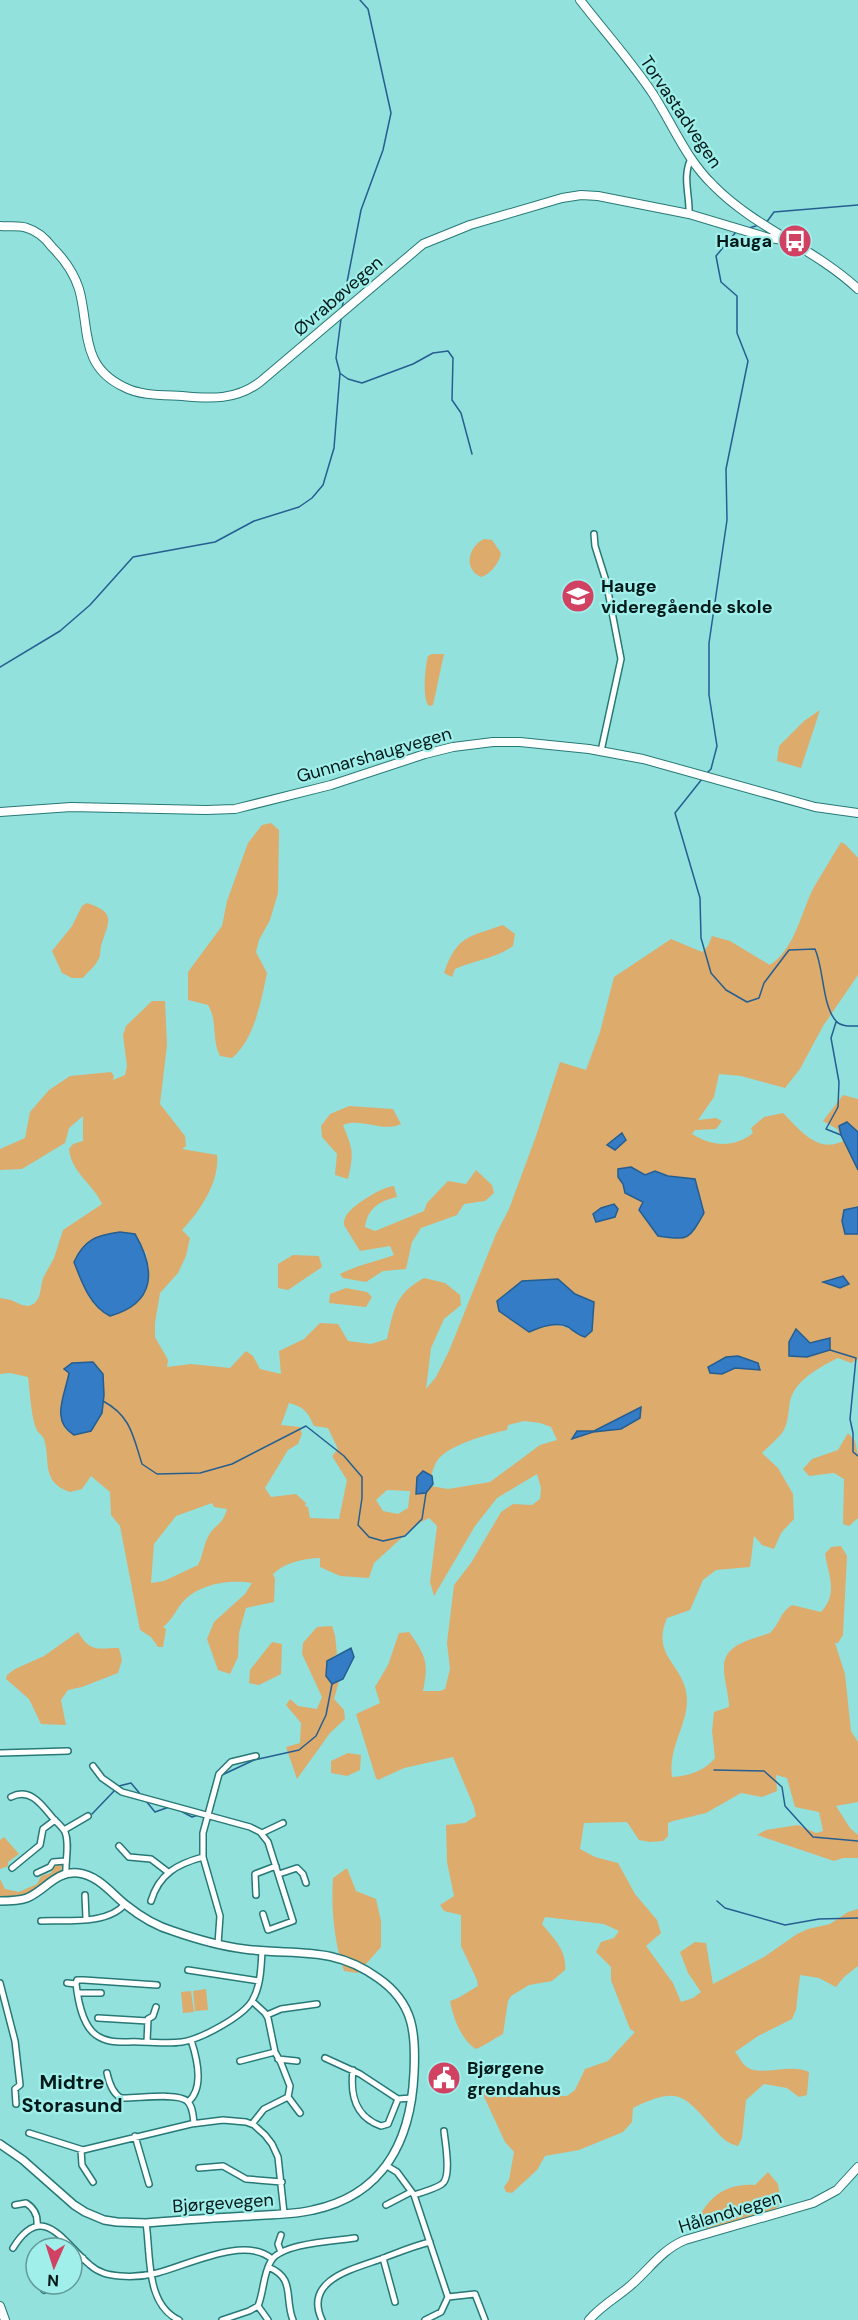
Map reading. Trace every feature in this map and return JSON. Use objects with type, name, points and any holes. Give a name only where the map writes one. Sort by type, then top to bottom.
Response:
[{"type":"main road","name":"Torvastadvegen","points":[[580,0],[649,87],[704,177],[723,195],[837,271],[858,289]]},
{"type":"main road","name":"Øvrabøvegen","points":[[0,226],[25,227],[34,231],[66,262],[79,290],[89,351],[97,365],[110,379],[123,387],[142,393],[214,398],[231,396],[254,387],[418,248],[440,236],[548,202],[581,195],[598,196],[689,214],[769,238],[791,242]]},
{"type":"main road","name":"Gunnarshaugvegen","points":[[0,812],[92,807],[235,809],[331,785],[408,759],[461,746],[493,742],[520,742],[601,751],[652,761],[815,807],[858,813]]},
{"type":"main road","name":"Hålandvegen","points":[[589,2320],[672,2247],[685,2240],[813,2203],[837,2190],[858,2167]]},
{"type":"main road","points":[[0,2306],[5,2320]]},
{"type":"street","points":[[689,214],[690,201],[686,172],[691,159]]},
{"type":"street","points":[[594,534],[595,546],[606,581],[621,659],[601,751]]},
{"type":"street","points":[[0,1753],[68,1751]]},
{"type":"street","points":[[218,1944],[219,1907],[203,1857],[201,1841],[216,1781],[223,1769],[231,1762],[256,1756]]},
{"type":"street","points":[[93,1766],[102,1778],[122,1792],[250,1827],[262,1833],[272,1852],[292,1922],[268,1930],[263,1914]]},
{"type":"street","points":[[0,1901],[28,1897],[52,1880],[66,1874],[64,1830],[38,1800],[30,1795],[11,1797]]},
{"type":"street","points":[[64,1830],[88,1816]]},
{"type":"street","points":[[12,1868],[40,1845],[43,1828],[55,1820]]},
{"type":"street","points":[[262,1833],[283,1823]]},
{"type":"street","points":[[119,1846],[129,1857],[151,1859],[168,1872]]},
{"type":"street","points":[[152,1901],[154,1890],[168,1872],[184,1863],[203,1857]]},
{"type":"street","points":[[37,1873],[50,1867],[53,1862],[66,1861]]},
{"type":"street","points":[[256,1894],[255,1874],[276,1866]]},
{"type":"street","points":[[279,1874],[297,1868],[303,1874],[306,1883]]},
{"type":"street","name":"Bjørgevegen","points":[[0,2144],[31,2166],[85,2212],[104,2220],[146,2223],[312,2211],[341,2201],[368,2184],[387,2166],[406,2130],[412,2098],[414,2032],[407,2010],[392,1990],[360,1966],[333,1956],[311,1952],[262,1951],[218,1944],[163,1928],[125,1904],[90,1877],[81,1873],[66,1874]]},
{"type":"street","points":[[85,1895],[86,1918]]},
{"type":"street","points":[[41,1921],[110,1916],[118,1912],[125,1904]]},
{"type":"street","points":[[157,1985],[84,1980],[77,1980],[76,1984],[84,2018],[95,2034],[112,2042],[175,2043],[191,2040],[234,2018],[252,2001],[259,1981],[262,1951]]},
{"type":"street","points":[[188,1971],[259,1981]]},
{"type":"street","points":[[0,1983],[17,2055],[20,2085],[15,2089],[16,2104]]},
{"type":"street","points":[[67,1983],[76,1984]]},
{"type":"street","points":[[78,1993],[101,1993]]},
{"type":"street","points":[[252,2001],[267,2015],[275,2052],[290,2086],[288,2097],[300,2114]]},
{"type":"street","points":[[267,2015],[281,2009],[316,2004]]},
{"type":"street","points":[[147,2042],[148,2021],[153,2016],[156,2007]]},
{"type":"street","points":[[98,2018],[148,2021]]},
{"type":"street","points":[[188,2102],[195,2094],[198,2078],[191,2040]]},
{"type":"street","points":[[240,2061],[275,2052]]},
{"type":"street","points":[[325,2058],[353,2070],[398,2099],[412,2098]]},
{"type":"street","points":[[278,2059],[297,2061]]},
{"type":"street","points":[[353,2070],[351,2090],[353,2102],[369,2121],[379,2126],[388,2124],[398,2099]]},
{"type":"street","points":[[107,2073],[108,2082],[115,2095],[121,2098],[175,2097],[188,2102]]},
{"type":"street","points":[[252,2124],[264,2109],[288,2097]]},
{"type":"street","points":[[188,2102],[194,2123]]},
{"type":"street","points":[[29,2133],[81,2150],[194,2123],[232,2120],[252,2124],[272,2144],[280,2164],[284,2213]]},
{"type":"street","points":[[386,2205],[413,2193],[441,2185],[447,2168],[444,2131]]},
{"type":"street","points":[[135,2136],[148,2184]]},
{"type":"street","points":[[81,2150],[82,2165],[93,2182]]},
{"type":"street","points":[[199,2168],[223,2166],[246,2179],[259,2182],[282,2182]]},
{"type":"street","points":[[387,2166],[397,2172],[413,2193],[448,2297],[441,2312],[425,2320]]},
{"type":"street","points":[[15,2205],[26,2203],[30,2206],[37,2218],[37,2225]]},
{"type":"street","points":[[146,2223],[156,2296],[161,2307],[180,2320]]},
{"type":"street","points":[[14,2248],[25,2233],[37,2225],[62,2236]]},
{"type":"street","points":[[281,2235],[278,2244],[281,2252]]},
{"type":"street","points":[[222,2320],[258,2306],[268,2266],[272,2259],[281,2252],[294,2247],[356,2238]]},
{"type":"street","points":[[321,2320],[317,2301],[320,2292],[339,2274],[430,2241]]},
{"type":"street","points":[[84,2259],[100,2272],[123,2277],[153,2274],[211,2254],[259,2252],[272,2259]]},
{"type":"street","points":[[383,2258],[395,2302]]},
{"type":"street","points":[[268,2266],[281,2274],[286,2282],[293,2320]]},
{"type":"street","points":[[448,2297],[475,2294],[485,2320]]},
{"type":"street","points":[[258,2306],[268,2320]]},
{"type":"shaded area","points":[[484,539],[492,540],[501,553],[494,568],[481,577],[472,569],[470,558],[474,547]]},
{"type":"shaded area","points":[[444,654],[433,705],[429,706],[425,697],[425,675],[428,656]]},
{"type":"shaded area","points":[[820,710],[801,768],[777,761],[779,746],[804,721]]},
{"type":"shaded area","points":[[271,823],[279,830],[278,893],[270,920],[259,940],[256,952],[267,973],[252,1030],[240,1050],[232,1058],[220,1056],[213,1017],[208,1005],[188,1000],[188,972],[222,926],[227,901],[248,843],[262,825]]},
{"type":"shaded area","points":[[841,842],[858,858],[858,975],[823,1026],[800,1069],[785,1088],[741,1076],[719,1074],[714,1097],[698,1120],[716,1118],[722,1121],[716,1129],[695,1130],[692,1134],[716,1143],[731,1143],[753,1133],[751,1128],[764,1117],[783,1113],[810,1138],[825,1144],[834,1144],[843,1141],[837,1129],[823,1121],[843,1095],[858,1099],[858,1132],[847,1122],[841,1135],[858,1170],[858,1207],[844,1210],[858,1234],[858,1359],[851,1363],[838,1358],[816,1370],[803,1381],[793,1393],[784,1429],[762,1453],[778,1468],[793,1494],[794,1519],[781,1533],[774,1549],[762,1545],[754,1536],[750,1567],[716,1570],[703,1580],[690,1610],[667,1618],[663,1643],[681,1678],[687,1700],[671,1766],[672,1777],[696,1772],[715,1758],[712,1731],[714,1712],[729,1707],[724,1668],[728,1653],[740,1644],[770,1633],[792,1605],[821,1612],[831,1592],[825,1554],[831,1547],[841,1546],[847,1556],[843,1635],[838,1643],[835,1643],[845,1674],[851,1731],[858,1742],[858,1802],[836,1806],[850,1828],[858,1835],[858,1858],[843,1858],[834,1861],[757,1835],[766,1830],[798,1825],[816,1833],[823,1831],[819,1812],[795,1807],[787,1778],[776,1775],[777,1791],[762,1797],[741,1793],[706,1813],[668,1823],[668,1836],[663,1841],[639,1840],[627,1822],[584,1823],[580,1849],[595,1857],[618,1863],[635,1894],[657,1920],[661,1933],[646,1946],[673,1983],[681,2002],[701,1992],[688,1973],[680,1952],[695,1942],[706,1943],[713,1984],[764,1957],[797,1934],[830,1924],[848,1912],[858,1909],[858,1966],[836,1987],[819,1978],[800,1975],[796,2010],[792,2019],[758,2036],[735,2052],[745,2066],[752,2070],[793,2069],[809,2072],[807,2095],[799,2097],[787,2088],[764,2084],[746,2100],[742,2138],[738,2146],[723,2138],[688,2102],[671,2096],[661,2097],[633,2108],[632,2122],[623,2132],[579,2150],[545,2156],[537,2170],[512,2193],[506,2192],[504,2187],[509,2180],[514,2152],[505,2142],[480,2088],[484,2084],[510,2095],[567,2096],[575,2090],[585,2069],[608,2061],[635,2032],[630,2029],[611,1980],[611,1967],[596,1952],[601,1942],[614,1938],[619,1931],[604,1924],[545,1917],[542,1924],[562,1951],[565,1970],[552,1981],[529,1985],[511,1996],[508,2001],[503,2034],[476,2049],[471,2045],[458,2028],[450,2001],[478,1986],[477,1980],[461,1946],[461,1915],[444,1911],[440,1905],[454,1896],[447,1862],[446,1825],[465,1823],[476,1816],[474,1807],[453,1757],[404,1768],[378,1780],[356,1714],[380,1703],[375,1687],[388,1665],[399,1633],[409,1632],[425,1660],[426,1673],[423,1691],[445,1689],[450,1669],[447,1643],[454,1585],[471,1563],[501,1512],[513,1504],[532,1505],[540,1499],[541,1488],[537,1474],[497,1498],[475,1526],[434,1596],[430,1582],[437,1526],[429,1518],[417,1524],[374,1563],[369,1578],[340,1576],[320,1567],[320,1558],[295,1562],[278,1570],[273,1574],[275,1579],[274,1602],[246,1608],[239,1633],[238,1657],[230,1674],[218,1670],[207,1639],[214,1622],[245,1594],[252,1583],[214,1584],[188,1597],[163,1627],[166,1629],[163,1647],[158,1647],[151,1637],[140,1630],[120,1526],[111,1515],[110,1492],[91,1476],[82,1489],[70,1492],[54,1482],[48,1470],[44,1439],[38,1432],[34,1421],[28,1377],[10,1373],[0,1374],[0,1298],[29,1306],[35,1303],[63,1230],[102,1204],[78,1171],[69,1149],[73,1144],[83,1141],[83,1116],[69,1128],[65,1143],[22,1169],[0,1170],[0,1149],[25,1138],[30,1112],[49,1090],[70,1076],[111,1072],[114,1076],[113,1080],[125,1075],[127,1066],[123,1035],[126,1026],[152,1001],[165,1001],[167,1045],[160,1104],[185,1136],[186,1146],[182,1149],[217,1155],[215,1175],[207,1196],[182,1230],[190,1238],[186,1256],[178,1273],[160,1293],[155,1337],[168,1360],[167,1367],[191,1364],[230,1368],[246,1351],[253,1356],[260,1369],[281,1374],[279,1351],[304,1339],[320,1323],[338,1324],[348,1341],[371,1344],[387,1339],[401,1296],[424,1278],[445,1283],[460,1295],[461,1305],[444,1319],[431,1348],[426,1389],[436,1377],[449,1351],[496,1234],[509,1209],[560,1062],[586,1070],[600,1032],[614,977],[671,939],[702,952],[708,946],[712,936],[730,941],[770,965],[786,950],[814,887]],"holes":[[[655,1171],[668,1176],[695,1179],[644,1202],[625,1193],[623,1184]],[[146,1252],[149,1276],[83,1280],[78,1272]],[[558,1279],[575,1294],[594,1302],[577,1334],[565,1327],[554,1325],[529,1332],[499,1311],[497,1301],[522,1281]],[[738,1356],[758,1363],[760,1369],[735,1368]],[[69,1373],[104,1395],[102,1413],[68,1432],[61,1417],[61,1403]],[[289,1403],[305,1411],[314,1426],[328,1428],[338,1449],[332,1456],[347,1480],[339,1519],[310,1518],[306,1503],[296,1494],[271,1497],[265,1488],[288,1450],[298,1444],[302,1434],[300,1427],[281,1425]],[[524,1421],[540,1423],[551,1427],[557,1440],[540,1445],[490,1482],[448,1489],[431,1486],[434,1468],[442,1455],[469,1441],[507,1430],[508,1425]],[[387,1490],[410,1491],[408,1508],[398,1514],[383,1511],[376,1500]],[[212,1503],[214,1507],[227,1509],[223,1519],[208,1537],[198,1565],[164,1581],[151,1583],[154,1544],[176,1516]]]},
{"type":"shaded area","points":[[87,903],[104,911],[108,925],[97,963],[83,978],[72,978],[62,973],[52,951],[72,926],[82,906]]},
{"type":"shaded area","points":[[503,925],[515,934],[513,946],[499,954],[455,969],[452,977],[444,973],[459,944],[473,935]]},
{"type":"shaded area","points":[[349,1106],[393,1109],[401,1124],[387,1127],[357,1123],[343,1125],[352,1151],[348,1179],[335,1175],[337,1154],[322,1137],[321,1126],[330,1114]]},
{"type":"shaded area","points":[[476,1170],[492,1185],[494,1193],[485,1201],[464,1204],[457,1215],[421,1228],[412,1242],[406,1269],[383,1271],[366,1282],[343,1278],[340,1274],[346,1271],[394,1255],[390,1246],[360,1251],[344,1225],[344,1220],[360,1202],[394,1186],[397,1197],[375,1206],[366,1220],[365,1227],[375,1231],[424,1211],[427,1203],[448,1181],[466,1184]]},
{"type":"shaded area","points":[[293,1255],[319,1256],[322,1267],[288,1290],[278,1288],[278,1264]]},
{"type":"shaded area","points":[[346,1288],[367,1292],[372,1297],[366,1307],[329,1303],[330,1294]]},
{"type":"shaded area","points":[[848,1433],[855,1441],[858,1455],[858,1518],[849,1526],[843,1524],[844,1479],[834,1473],[809,1476],[803,1469],[812,1459],[838,1450]]},
{"type":"shaded area","points":[[332,1626],[337,1654],[327,1661],[332,1684],[339,1681],[334,1699],[344,1710],[345,1719],[330,1733],[297,1779],[286,1747],[300,1743],[301,1723],[286,1705],[290,1699],[298,1706],[317,1709],[322,1697],[302,1654],[303,1643],[317,1627]]},
{"type":"shaded area","points":[[78,1632],[87,1643],[95,1648],[119,1648],[122,1660],[118,1673],[68,1690],[61,1700],[66,1725],[41,1724],[29,1699],[6,1679],[7,1675],[44,1656]]},
{"type":"shaded area","points":[[272,1642],[282,1644],[281,1674],[259,1685],[249,1683],[250,1670]]},
{"type":"shaded area","points":[[348,1753],[361,1755],[360,1770],[347,1776],[331,1773],[331,1761]]},
{"type":"shaded area","points":[[4,1837],[19,1854],[8,1862],[8,1866],[0,1869],[0,1840]]},
{"type":"shaded area","points":[[56,1863],[62,1865],[61,1871],[22,1897],[0,1897],[0,1879],[5,1889],[19,1892],[37,1884],[41,1876],[51,1873]]},
{"type":"shaded area","points":[[347,1868],[356,1891],[376,1899],[381,1921],[381,1947],[358,1973],[344,1971],[334,1925],[333,1878]]},
{"type":"shaded area","points":[[206,1989],[208,2010],[195,2011],[193,1991]]},
{"type":"shaded area","points":[[191,1991],[194,2012],[183,2013],[181,1992]]},
{"type":"shaded area","points":[[768,2172],[778,2184],[781,2202],[774,2211],[708,2229],[696,2224],[712,2199],[726,2189],[735,2186],[755,2185]]},
{"type":"water","points":[[847,1122],[858,1132],[858,1170],[841,1135],[839,1126]]},
{"type":"water","points":[[622,1133],[626,1140],[615,1150],[607,1145]]},
{"type":"water","points":[[631,1167],[645,1175],[655,1171],[668,1176],[695,1179],[704,1213],[691,1234],[682,1238],[658,1236],[639,1210],[643,1202],[625,1193],[618,1177],[618,1169]]},
{"type":"water","points":[[614,1204],[618,1209],[615,1217],[596,1222],[593,1214],[601,1208]]},
{"type":"water","points":[[858,1207],[858,1234],[845,1234],[842,1221],[844,1210]]},
{"type":"water","points":[[120,1232],[135,1234],[142,1247],[148,1272],[148,1284],[144,1294],[136,1303],[110,1316],[92,1300],[74,1262],[82,1248],[92,1240]]},
{"type":"water","points":[[843,1276],[849,1284],[840,1288],[823,1282]]},
{"type":"water","points":[[558,1279],[575,1294],[594,1302],[592,1331],[585,1337],[564,1325],[543,1327],[529,1332],[499,1311],[497,1301],[522,1281]]},
{"type":"water","points":[[796,1329],[810,1343],[830,1338],[830,1350],[807,1357],[789,1356],[789,1342]]},
{"type":"water","points":[[738,1356],[758,1363],[760,1370],[735,1368],[722,1374],[710,1373],[708,1367],[726,1357]]},
{"type":"water","points":[[93,1362],[103,1374],[102,1413],[91,1431],[74,1435],[67,1429],[61,1415],[62,1399],[69,1373],[64,1369],[72,1363]]},
{"type":"water","points":[[641,1407],[640,1418],[621,1429],[593,1432],[572,1439],[577,1431],[594,1431]]},
{"type":"water","points":[[423,1471],[432,1476],[433,1484],[426,1493],[416,1494],[417,1477]]},
{"type":"water","points":[[351,1648],[354,1657],[343,1679],[332,1684],[326,1676],[327,1661]]},
{"type":"waterway","points":[[342,308],[361,210],[383,150],[391,113],[368,9],[360,0]]},
{"type":"waterway","points":[[766,223],[774,212],[858,205]]},
{"type":"waterway","points":[[749,228],[759,225]]},
{"type":"waterway","points":[[707,773],[711,769],[717,746],[709,695],[709,643],[727,520],[726,469],[748,361],[737,333],[737,296],[721,282],[716,256],[736,232]]},
{"type":"waterway","points":[[0,667],[60,631],[90,605],[133,557],[215,542],[254,521],[299,507],[312,498],[323,485],[334,448],[340,373],[336,358],[341,319]]},
{"type":"waterway","points":[[341,374],[348,379],[362,383],[413,364],[433,353],[448,351],[453,358],[452,400],[461,413],[472,454]]},
{"type":"waterway","points":[[702,779],[675,813],[700,898],[701,938],[711,973],[726,990],[747,1002],[759,998],[764,983],[789,950],[815,949],[831,1014],[840,1024],[858,1026]]},
{"type":"waterway","points":[[836,1022],[831,1038],[839,1082],[838,1107],[826,1129],[841,1135]]},
{"type":"waterway","points":[[830,1350],[856,1358],[850,1419],[853,1452],[858,1456]]},
{"type":"waterway","points":[[103,1401],[120,1413],[130,1428],[142,1464],[157,1474],[200,1473],[232,1464],[306,1426],[344,1456],[362,1477],[358,1525],[369,1537],[383,1541],[405,1536],[422,1519],[426,1493]]},
{"type":"waterway","points":[[222,1775],[254,1760],[299,1750],[316,1736],[326,1715],[332,1684]]},
{"type":"waterway","points":[[714,1770],[764,1771],[782,1787],[785,1806],[813,1837],[858,1841]]},
{"type":"waterway","points":[[119,1786],[131,1783],[141,1795]]},
{"type":"waterway","points":[[206,1812],[213,1785]]},
{"type":"waterway","points":[[92,1814],[115,1790]]},
{"type":"waterway","points":[[146,1801],[155,1812],[169,1807]]},
{"type":"waterway","points":[[179,1810],[192,1817],[198,1815]]},
{"type":"waterway","points":[[717,1901],[725,1908],[785,1925],[819,1919],[858,1918]]},
{"type":"place","name":"Hauga","points":[[795,241]]},
{"type":"place","name":"Hauge videregående skole","points":[[578,596]]},
{"type":"place","name":"Bjørgene grendahus","points":[[444,2078]]},
{"type":"district","name":"Midtre Storasund","points":[[72,2094]]}]
